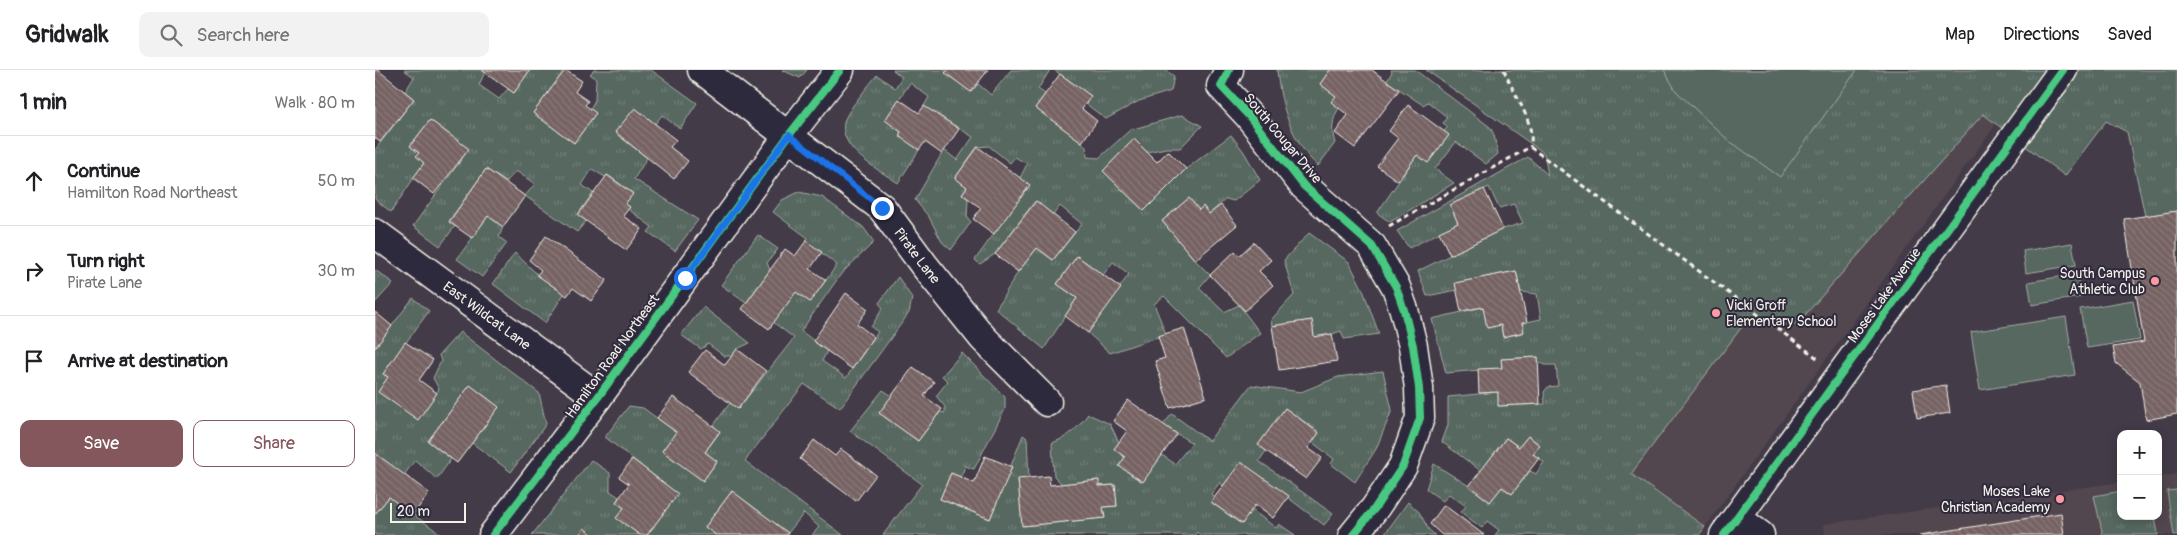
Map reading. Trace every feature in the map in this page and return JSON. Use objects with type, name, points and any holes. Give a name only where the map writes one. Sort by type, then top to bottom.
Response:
[{"type":"street","name":"Pirate Lane","points":[[702,70],[882,208],[924,265],[983,338],[1047,402]]},
{"type":"street","name":"Hamilton Road Northeast","points":[[493,535],[599,397],[789,135],[840,70]]},
{"type":"street","name":"South Cougar Drive","points":[[1229,70],[1221,86],[1249,116],[1304,186],[1372,246],[1396,287],[1404,310],[1413,346],[1421,418],[1403,466],[1375,508],[1353,535]]},
{"type":"street","name":"Moses Lake Avenue","points":[[1730,526],[2063,70]]},
{"type":"street","name":"East Wildcat Lane","points":[[375,233],[599,397]]},
{"type":"street","points":[[1730,526],[1760,535]]},
{"type":"path","points":[[1388,227],[1530,147],[1532,139],[1531,127],[1504,70]]},
{"type":"path","points":[[1530,147],[1840,375]]},
{"type":"shaded area","name":"Vicki Groff Elementary School","points":[[1426,70],[2035,70],[1705,527],[1597,450],[1544,153]]},
{"type":"shaded area","name":"Moses Lake Christian Academy","points":[[2177,474],[2177,535],[1825,535],[1824,524],[2117,483],[2117,520],[2162,520],[2162,476]]},
{"type":"green space","points":[[404,70],[482,70],[485,72],[479,85],[499,99],[508,89],[514,93],[530,70],[565,70],[533,113],[574,143],[596,113],[590,109],[595,100],[596,79],[590,74],[594,70],[651,70],[697,103],[680,129],[662,115],[655,124],[635,108],[615,133],[647,158],[634,179],[698,220],[675,251],[648,232],[652,227],[628,209],[630,207],[625,204],[633,193],[608,175],[605,177],[592,169],[582,185],[593,193],[578,214],[586,221],[577,232],[525,196],[535,184],[516,171],[506,182],[486,169],[449,221],[455,226],[440,246],[413,226],[469,149],[430,120],[410,146],[419,153],[417,156],[424,163],[391,212],[375,199],[375,150],[414,99],[405,92],[414,77]]},
{"type":"green space","points":[[782,70],[807,70],[800,78]]},
{"type":"green space","points":[[893,70],[946,70],[946,73],[971,92],[978,84],[991,95],[1011,70],[1050,70],[1038,89],[1045,94],[1035,108],[1082,142],[1086,147],[1087,157],[1099,158],[1130,130],[1182,115],[1202,126],[1180,148],[1166,148],[1147,152],[1134,139],[1103,171],[1144,211],[1186,169],[1231,135],[1244,152],[1260,180],[1234,201],[1226,199],[1209,214],[1203,206],[1199,210],[1189,198],[1162,221],[1210,275],[1199,288],[1224,312],[1239,305],[1260,333],[1226,358],[1164,296],[1154,304],[1166,334],[1110,353],[1088,333],[1129,274],[1113,262],[1103,275],[1077,256],[1057,284],[1077,298],[1044,349],[996,309],[1018,272],[1037,248],[1053,260],[1082,224],[1060,206],[1053,215],[1035,201],[995,254],[980,264],[975,260],[1029,185],[1020,178],[1027,164],[1015,157],[1010,163],[989,146],[977,147],[955,178],[967,187],[962,194],[968,199],[967,217],[971,222],[951,250],[942,242],[929,217],[915,200],[944,150],[957,160],[973,137],[924,106],[929,97],[910,83],[885,120],[901,132],[899,136],[919,150],[898,183],[860,157],[846,139],[844,130],[845,119],[859,97],[877,75],[895,88],[902,77]]},
{"type":"green space","points":[[1054,70],[1165,70],[1174,76],[1171,91],[1139,101],[1106,119],[1086,104],[1091,96]]},
{"type":"green space","points":[[1277,70],[1330,70],[1320,84],[1336,96],[1339,108],[1333,125],[1335,143],[1318,166],[1309,157],[1294,134],[1284,109]]},
{"type":"green space","points":[[1391,70],[1415,70],[1490,127],[1494,135],[1498,154],[1486,164],[1456,142],[1435,169],[1454,183],[1390,222],[1377,213],[1417,155],[1428,163],[1449,135],[1444,131],[1448,127],[1443,123],[1447,117],[1428,102],[1423,105],[1387,81],[1392,72]]},
{"type":"green space","name":"Vicki Groff Elementary School","points":[[1426,70],[2177,70],[2177,211],[2145,216],[2127,132],[2106,121],[2065,176],[1983,114],[1797,324],[1744,324],[1631,474],[1705,527],[1699,535],[1495,535],[1499,530],[1487,521],[1482,528],[1461,512],[1466,506],[1449,494],[1443,501],[1426,489],[1434,464],[1490,502],[1502,487],[1512,494],[1530,471],[1536,474],[1544,462],[1533,454],[1540,445],[1528,436],[1519,447],[1506,438],[1481,471],[1442,442],[1448,425],[1448,397],[1498,392],[1499,406],[1545,404],[1544,392],[1548,387],[1558,386],[1556,365],[1545,365],[1538,361],[1538,357],[1502,359],[1502,368],[1446,373],[1432,319],[1483,307],[1501,325],[1503,337],[1523,333],[1522,323],[1541,319],[1537,294],[1521,292],[1516,271],[1456,283],[1457,290],[1427,296],[1418,271],[1503,229],[1523,223],[1514,204],[1499,208],[1489,187],[1450,205],[1458,223],[1409,248],[1397,231],[1528,157],[1548,175],[1544,153]]},
{"type":"green space","points":[[1664,70],[1857,70],[1780,177],[1728,140],[1676,91]]},
{"type":"green space","points":[[799,192],[822,197],[863,227],[874,242],[841,274],[801,331],[827,351],[822,361],[846,378],[878,332],[871,327],[883,308],[879,303],[898,277],[912,298],[909,313],[840,408],[804,384],[745,461],[843,535],[812,535],[819,527],[804,513],[788,533],[732,491],[705,527],[716,535],[647,535],[677,494],[605,437],[629,406],[643,408],[676,432],[662,451],[703,480],[717,462],[705,452],[720,432],[713,426],[730,403],[738,409],[794,338],[773,322],[796,292],[810,302],[837,265],[806,241],[808,238],[773,212],[782,200]]},
{"type":"green space","points":[[488,216],[503,227],[499,237],[507,243],[482,277],[457,259]]},
{"type":"green space","points":[[1309,233],[1349,262],[1363,290],[1379,334],[1344,339],[1341,331],[1314,337],[1312,320],[1272,326],[1271,320],[1294,295],[1284,260]]},
{"type":"green space","points":[[758,235],[778,249],[767,263],[770,270],[746,303],[721,285]]},
{"type":"green space","points":[[2072,243],[2076,265],[2026,273],[2023,251]]},
{"type":"green space","points":[[515,253],[538,275],[564,294],[545,323],[493,284]]},
{"type":"green space","points":[[375,270],[393,283],[375,303]]},
{"type":"green space","points":[[2077,274],[2081,297],[2032,305],[2028,282]]},
{"type":"green space","points":[[413,298],[429,311],[383,374],[388,377],[418,419],[439,389],[433,378],[441,361],[439,355],[460,332],[539,393],[546,424],[511,472],[472,443],[499,407],[470,385],[428,441],[451,459],[437,479],[415,460],[404,475],[375,453],[375,348]]},
{"type":"green space","points":[[2133,300],[2140,340],[2087,348],[2080,309]]},
{"type":"green space","points":[[703,307],[750,343],[737,349],[732,356],[724,356],[708,344],[701,349],[681,335]]},
{"type":"green space","points":[[2066,317],[2075,375],[1980,390],[1971,332]]},
{"type":"green space","points":[[962,353],[1005,397],[1005,409],[974,469],[965,466],[961,477],[951,473],[940,499],[990,519],[1023,435],[1027,438],[1029,478],[1018,480],[1023,526],[1104,518],[1103,507],[1117,506],[1114,485],[1099,486],[1098,480],[1062,484],[1054,476],[1052,443],[1073,432],[1088,414],[1110,424],[1119,442],[1114,449],[1125,457],[1119,466],[1142,482],[1162,455],[1175,464],[1192,443],[1163,425],[1172,414],[1209,441],[1251,385],[1301,392],[1338,377],[1383,371],[1392,410],[1376,449],[1355,482],[1331,464],[1334,459],[1312,442],[1319,432],[1285,408],[1266,451],[1259,461],[1333,514],[1324,525],[1241,462],[1223,486],[1220,482],[1211,494],[1215,498],[1212,503],[1241,524],[1252,510],[1276,528],[1279,524],[1295,535],[1200,535],[1197,532],[1195,535],[883,535],[922,484],[850,431],[883,390],[892,396],[879,413],[918,441],[940,412],[945,413],[945,407],[936,396],[948,381],[942,376]]},
{"type":"green space","points":[[591,460],[610,473],[610,491],[619,497],[616,502],[624,508],[617,518],[640,535],[532,535]]},
{"type":"green space","points":[[2177,490],[2177,535],[2174,535],[2167,491]]},
{"type":"green space","points":[[2117,492],[2117,520],[2156,520],[2158,535],[2103,535],[2094,496]]},
{"type":"green space","points":[[389,497],[442,535],[375,535],[375,514]]},
{"type":"green space","points":[[1408,502],[1419,512],[1429,530],[1435,535],[1384,535]]},
{"type":"building","points":[[375,70],[378,70],[414,99],[380,142],[375,138]]},
{"type":"building","points":[[482,70],[530,70],[514,93]]},
{"type":"building","points":[[565,70],[582,81],[575,92],[588,101],[585,105],[596,113],[574,143],[533,113]]},
{"type":"building","points":[[948,70],[988,70],[971,92],[945,73]]},
{"type":"building","points":[[1330,70],[1372,70],[1399,90],[1355,148],[1335,133],[1348,115],[1331,102],[1336,96],[1320,84]]},
{"type":"building","points":[[1060,74],[1091,96],[1082,109],[1097,121],[1082,142],[1035,108]]},
{"type":"building","points":[[899,99],[919,113],[924,106],[959,129],[942,154],[925,142],[919,150],[899,136],[901,132],[885,120]]},
{"type":"building","points":[[1408,105],[1449,135],[1428,163],[1417,155],[1398,181],[1377,166],[1398,138],[1389,131]]},
{"type":"building","points":[[635,108],[676,140],[670,147],[688,161],[674,179],[615,132]]},
{"type":"building","points":[[430,120],[469,149],[434,194],[413,178],[424,163],[416,156],[419,153],[410,146]]},
{"type":"building","points":[[1134,139],[1157,162],[1168,151],[1186,169],[1144,211],[1103,171]]},
{"type":"building","points":[[978,147],[1030,185],[994,234],[973,219],[981,208],[962,194],[967,187],[955,178]]},
{"type":"building","points":[[486,169],[525,196],[503,227],[488,216],[472,238],[449,222]]},
{"type":"building","points":[[607,175],[633,194],[625,204],[630,207],[623,216],[642,229],[626,250],[578,215]]},
{"type":"building","points":[[1484,189],[1503,229],[1450,255],[1439,232],[1458,223],[1450,205]]},
{"type":"building","points":[[1189,198],[1199,210],[1203,206],[1209,214],[1221,205],[1237,225],[1195,260],[1162,221]]},
{"type":"building","points":[[1036,201],[1075,232],[1053,260],[1037,248],[1018,272],[995,254]]},
{"type":"building","name":"South Campus Athletic Club","points":[[2177,211],[2177,414],[2146,420],[2140,382],[2116,363],[2113,347],[2144,342],[2124,219]]},
{"type":"building","points":[[546,236],[607,280],[591,301],[573,288],[567,296],[537,275],[541,270],[529,260]]},
{"type":"building","points":[[806,241],[822,252],[810,269],[826,280],[810,302],[796,292],[769,329],[742,309],[785,249],[795,256]]},
{"type":"building","points":[[1254,242],[1271,260],[1259,271],[1273,285],[1245,311],[1210,275],[1235,251],[1239,256]]},
{"type":"building","points":[[1077,256],[1121,288],[1088,333],[1065,316],[1077,298],[1057,284]]},
{"type":"building","points":[[1516,271],[1527,322],[1522,323],[1524,332],[1503,337],[1501,325],[1487,328],[1483,307],[1461,311],[1455,283]]},
{"type":"building","points":[[846,293],[868,309],[857,324],[874,337],[852,369],[813,341]]},
{"type":"building","points":[[375,312],[392,326],[375,348]]},
{"type":"building","points":[[1312,320],[1314,337],[1332,334],[1337,361],[1279,370],[1272,326]]},
{"type":"building","points":[[1184,328],[1206,397],[1170,408],[1155,361],[1165,358],[1158,336]]},
{"type":"building","points":[[405,342],[433,360],[419,380],[437,393],[418,420],[378,392],[388,377],[383,374]]},
{"type":"building","points":[[737,349],[766,371],[738,409],[688,372],[705,350],[725,365]]},
{"type":"building","points":[[1538,357],[1540,404],[1498,406],[1498,392],[1479,393],[1478,369],[1502,368],[1501,359]]},
{"type":"building","points":[[913,367],[934,382],[924,396],[942,409],[918,441],[879,413]]},
{"type":"building","points":[[470,385],[499,407],[457,463],[428,441]]},
{"type":"building","points":[[1946,385],[1950,413],[1917,418],[1913,390]]},
{"type":"building","points":[[673,397],[720,431],[705,452],[717,461],[703,481],[662,451],[676,432],[657,418]]},
{"type":"building","points":[[1128,400],[1177,434],[1143,482],[1119,466],[1125,457],[1114,449],[1127,431],[1113,421]]},
{"type":"building","points":[[1285,408],[1319,433],[1308,448],[1322,458],[1306,479],[1258,445]]},
{"type":"building","points":[[1528,436],[1540,445],[1533,454],[1539,458],[1512,494],[1502,487],[1490,502],[1469,486],[1506,438],[1519,447]]},
{"type":"building","points":[[814,440],[835,456],[841,449],[876,475],[856,501],[800,459]]},
{"type":"building","points":[[375,453],[429,493],[413,515],[389,497],[375,514]]},
{"type":"building","points":[[985,456],[1012,467],[990,519],[940,499],[951,473],[974,483]]},
{"type":"building","points":[[632,459],[678,494],[647,535],[640,535],[616,518],[624,508],[616,502],[629,484],[619,477]]},
{"type":"building","points":[[1241,462],[1289,496],[1273,518],[1255,505],[1242,524],[1211,502]]},
{"type":"building","points":[[1049,476],[1050,485],[1099,480],[1099,486],[1115,485],[1117,506],[1103,507],[1105,518],[1022,526],[1018,479]]},
{"type":"building","points":[[732,491],[788,533],[787,535],[716,535],[705,527]]},
{"type":"building","points":[[1444,505],[1484,535],[1442,535],[1430,524]]},
{"type":"building","points":[[2061,513],[2064,535],[1920,535]]},
{"type":"building","points":[[584,528],[593,535],[579,535]]},
{"type":"cycle path","points":[[493,535],[598,397],[789,135],[840,70]]},
{"type":"cycle path","points":[[1229,70],[1221,86],[1249,116],[1304,186],[1372,246],[1396,287],[1404,310],[1413,346],[1419,388],[1420,418],[1403,466],[1375,508],[1353,535]]},
{"type":"cycle path","points":[[1724,535],[2063,70]]},
{"type":"place","name":"South Campus Athletic Club","points":[[2155,281]]},
{"type":"place","name":"Vicki Groff Elementary School","points":[[1716,313]]},
{"type":"place","name":"Moses Lake Christian Academy","points":[[2060,499]]},
{"type":"route","points":[[685,278],[789,135],[882,208]]}]
